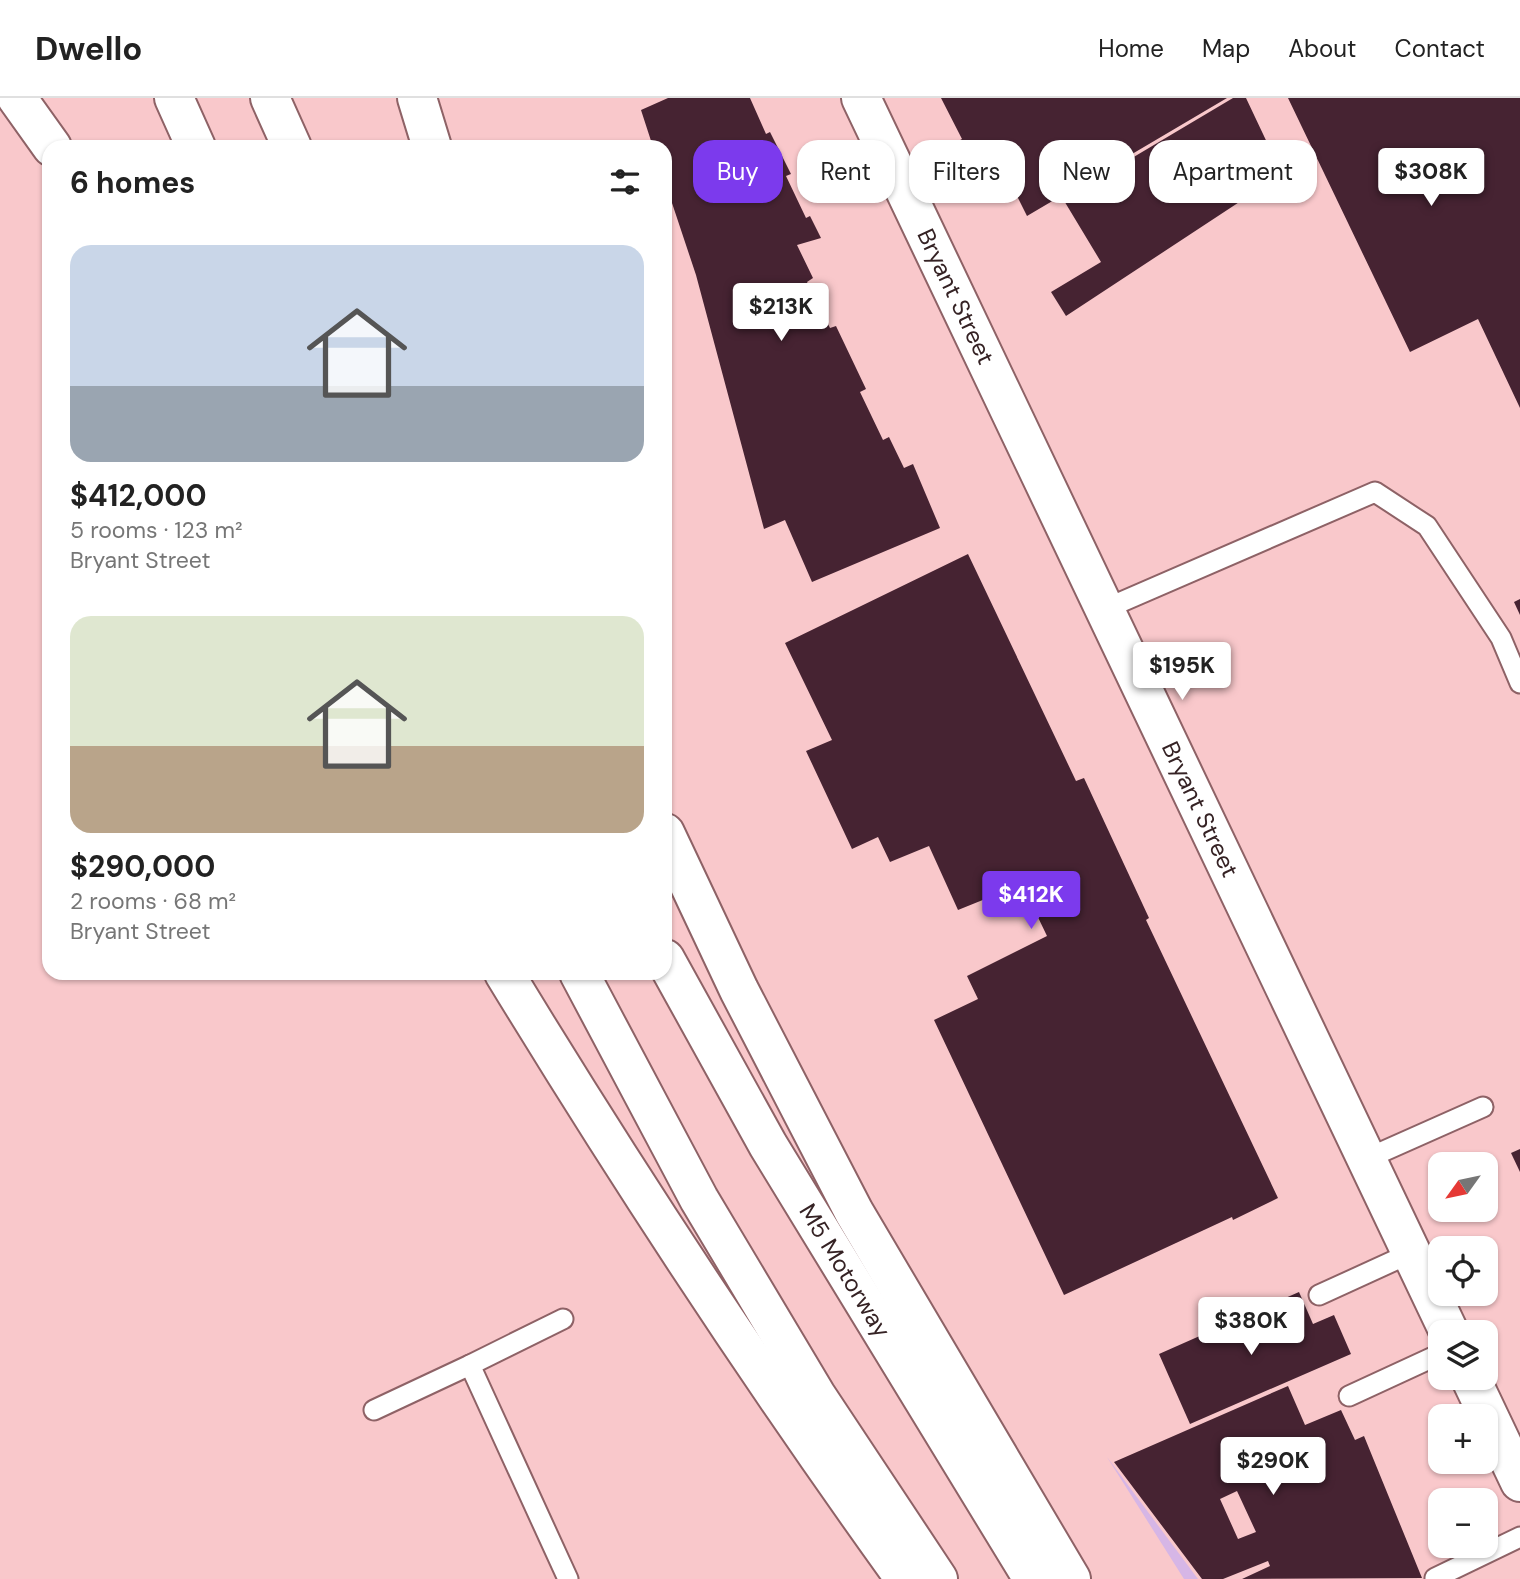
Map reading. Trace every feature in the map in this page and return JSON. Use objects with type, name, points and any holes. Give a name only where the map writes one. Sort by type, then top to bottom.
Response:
[{"type":"main road","points":[[17,98],[47,140]]},
{"type":"main road","points":[[36,98],[49,140]]},
{"type":"main road","points":[[174,98],[193,140]]},
{"type":"main road","points":[[270,98],[289,140]]},
{"type":"main road","points":[[416,98],[430,140]]},
{"type":"main road","name":"Bryant Street","points":[[861,98],[1443,1320]]},
{"type":"main road","points":[[672,848],[744,1000],[855,1212],[1071,1579]]},
{"type":"main road","name":"M5 Motorway","points":[[672,972],[768,1145],[1032,1579]]},
{"type":"main road","points":[[507,980],[598,1129],[804,1438],[905,1579]]},
{"type":"main road","points":[[583,980],[693,1187],[795,1361],[938,1579]]},
{"type":"main road","points":[[1476,1390],[1520,1482]]},
{"type":"lane","points":[[1105,608],[1375,492],[1427,526],[1501,638],[1520,683]]},
{"type":"lane","points":[[1366,1159],[1483,1107]]},
{"type":"lane","points":[[1319,1295],[1411,1253]]},
{"type":"lane","points":[[374,1410],[564,1319]]},
{"type":"lane","points":[[1349,1396],[1428,1360]]},
{"type":"lane","points":[[470,1365],[568,1579]]},
{"type":"lane","points":[[1435,1578],[1520,1537]]},
{"type":"shaded area","points":[[1107,1457],[1198,1579],[1184,1579]]},
{"type":"building","points":[[668,98],[750,98],[766,134],[770,132],[774,140],[693,140],[693,203],[783,203],[783,158],[791,174],[786,176],[797,203],[806,218],[810,216],[821,238],[797,245],[813,278],[807,282],[830,328],[836,326],[866,389],[860,392],[883,440],[889,437],[904,468],[913,464],[940,528],[812,582],[785,520],[764,529],[696,275],[672,203],[672,140],[651,140],[641,110]]},
{"type":"building","points":[[941,98],[1227,98],[1156,140],[1149,140],[1149,144],[1135,152],[1135,140],[1039,140],[1039,203],[1049,203],[1027,216],[1020,203],[1025,203],[1025,140],[962,139]]},
{"type":"building","points":[[1233,98],[1246,98],[1266,140],[1162,140]]},
{"type":"building","points":[[1288,98],[1520,98],[1520,408],[1478,319],[1410,352],[1317,158],[1317,140],[1308,140]]},
{"type":"building","points":[[1149,148],[1149,203],[1238,203],[1066,316],[1051,292],[1101,262],[1065,203],[1135,203],[1135,156]]},
{"type":"building","points":[[968,554],[1076,781],[1084,778],[1149,918],[1146,920],[1278,1198],[1064,1295],[934,1020],[978,999],[967,976],[1047,936],[1022,884],[958,910],[929,846],[890,862],[878,837],[852,849],[806,751],[832,740],[785,643]]},
{"type":"building","points":[[1520,599],[1520,615],[1514,602]]},
{"type":"building","points":[[1520,1149],[1520,1172],[1511,1153]]},
{"type":"building","points":[[1299,1292],[1313,1324],[1334,1315],[1351,1354],[1190,1424],[1159,1354]]},
{"type":"building","points":[[1288,1386],[1305,1425],[1341,1410],[1355,1440],[1364,1436],[1422,1578],[1242,1579],[1270,1566],[1268,1561],[1223,1579],[1202,1579],[1114,1462]],"holes":[[[1237,1491],[1256,1532],[1238,1539],[1220,1499]]]}]
